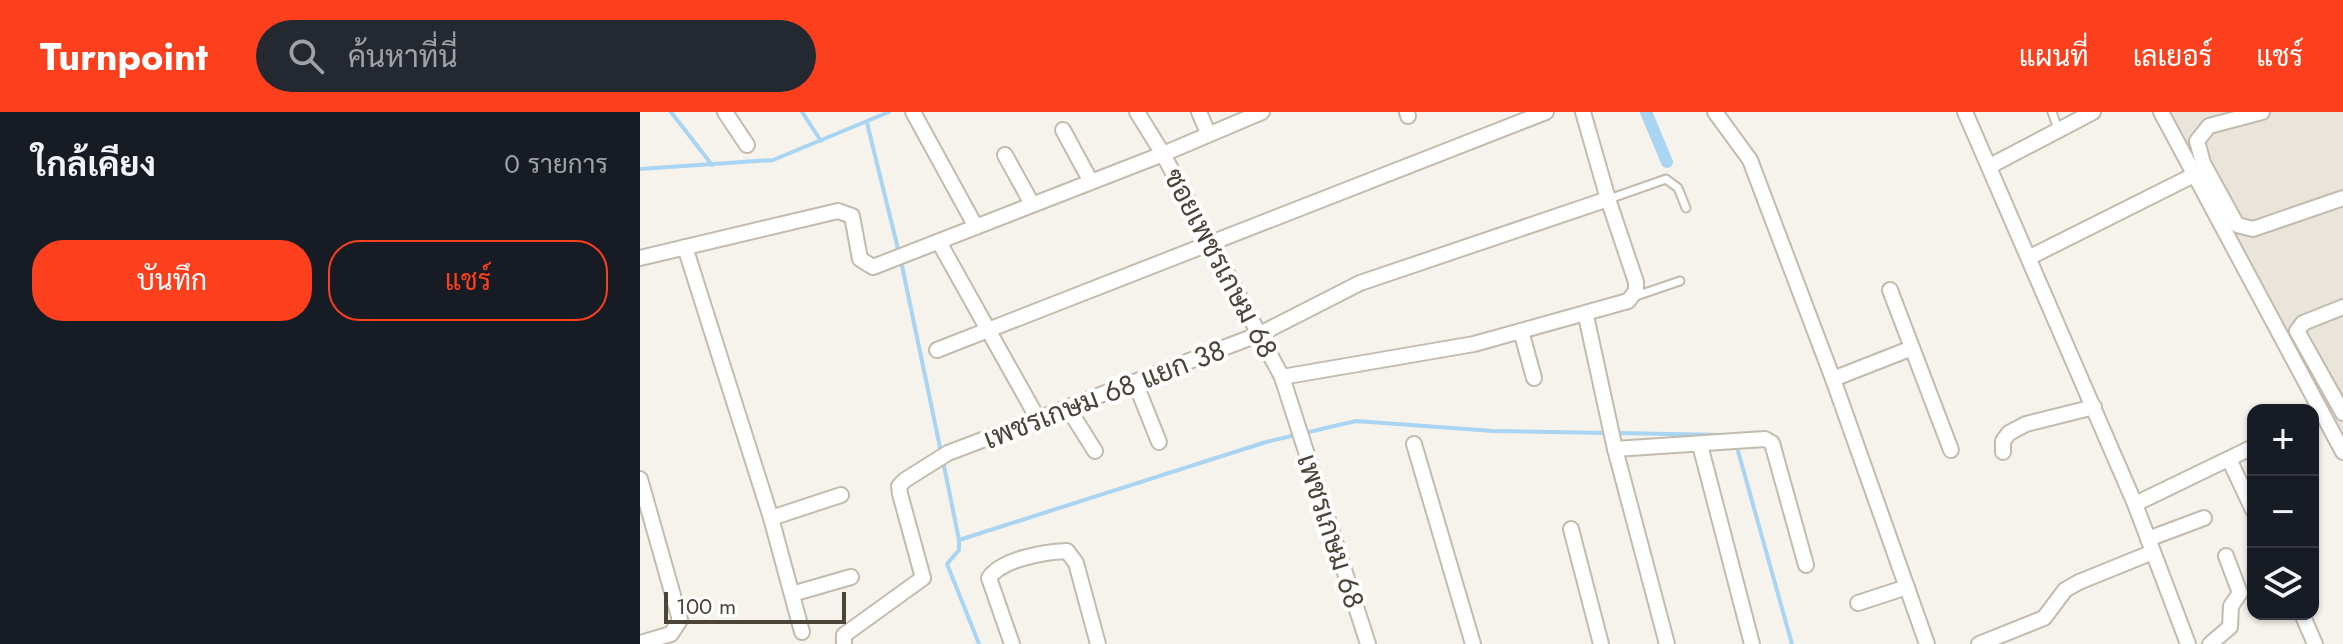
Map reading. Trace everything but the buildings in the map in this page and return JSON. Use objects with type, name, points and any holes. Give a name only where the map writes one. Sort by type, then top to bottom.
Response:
[{"type":"street","points":[[725,112],[747,145]]},
{"type":"street","points":[[913,112],[976,227]]},
{"type":"street","name":"ซอยเพชรเกษม 68","points":[[1137,112],[1260,334],[1282,377],[1295,418]]},
{"type":"street","points":[[1199,112],[1208,133]]},
{"type":"street","points":[[640,258],[838,211],[846,212],[855,221],[860,259],[865,265],[892,261],[1262,112]]},
{"type":"street","points":[[937,350],[1546,112]]},
{"type":"street","points":[[1282,377],[1474,344],[1617,307],[1633,296],[1636,282],[1583,112]]},
{"type":"street","points":[[1715,112],[1750,160],[1833,379],[1927,644]]},
{"type":"street","points":[[1965,112],[2135,504],[2188,644]]},
{"type":"street","points":[[1990,166],[2093,112]]},
{"type":"street","points":[[2161,112],[2312,404]]},
{"type":"street","points":[[2262,112],[2209,126],[2197,141],[2203,163],[2237,225],[2253,229],[2343,198]]},
{"type":"street","points":[[1063,130],[1090,180]]},
{"type":"street","points":[[1005,155],[1032,204]]},
{"type":"street","points":[[2030,257],[2194,175]]},
{"type":"street","name":"เพชรเกษม 68 แยก 38","points":[[844,644],[842,637],[849,631],[921,581],[923,571],[899,486],[941,456],[1260,334],[1360,283],[1608,199]]},
{"type":"street","points":[[939,242],[1038,419]]},
{"type":"street","points":[[685,247],[771,518],[802,632]]},
{"type":"street","points":[[1890,290],[1951,450]]},
{"type":"street","points":[[2343,307],[2303,323],[2297,331],[2343,413]]},
{"type":"street","points":[[1586,316],[1615,449],[1667,644]]},
{"type":"street","points":[[1521,331],[1534,378]]},
{"type":"street","points":[[1833,379],[1912,348]]},
{"type":"street","points":[[1135,382],[1159,442]]},
{"type":"street","points":[[2003,452],[2003,441],[2017,428],[2094,407]]},
{"type":"street","points":[[1068,408],[1095,451]]},
{"type":"street","points":[[2319,417],[2343,452]]},
{"type":"street","name":"เพชรเกษม 68","points":[[1295,418],[1368,644]]},
{"type":"street","points":[[1615,449],[1765,439],[1772,443],[1806,565]]},
{"type":"street","points":[[1414,444],[1473,644]]},
{"type":"street","points":[[1700,445],[1752,644]]},
{"type":"street","points":[[2135,504],[2247,450]]},
{"type":"street","points":[[2229,459],[2247,497]]},
{"type":"street","points":[[640,479],[680,620],[671,634],[640,643]]},
{"type":"street","points":[[771,518],[841,495]]},
{"type":"street","points":[[1979,644],[2044,618],[2065,590],[2204,518]]},
{"type":"street","points":[[1571,529],[1601,644]]},
{"type":"street","points":[[1012,644],[989,578],[995,570],[1017,562],[1067,551],[1076,563],[1098,644]]},
{"type":"street","points":[[2210,644],[2230,627],[2231,606],[2240,593],[2226,556]]},
{"type":"street","points":[[792,594],[851,577]]},
{"type":"street","points":[[1858,603],[1907,587]]},
{"type":"street","points":[[2305,620],[2315,644]]},
{"type":"lane","points":[[2052,112],[2058,129]]},
{"type":"lane","points":[[1608,199],[1666,179],[1678,188],[1686,208]]},
{"type":"lane","points":[[1633,296],[1680,281]]},
{"type":"shaded area","points":[[2168,112],[2343,112],[2343,436],[2221,209]]},
{"type":"waterway","points":[[671,112],[712,165]]},
{"type":"waterway","points":[[802,112],[821,141]]},
{"type":"waterway","points":[[640,169],[773,160],[889,112]]},
{"type":"waterway","points":[[1646,112],[1667,162]]},
{"type":"waterway","points":[[867,123],[899,253]]},
{"type":"waterway","points":[[901,261],[941,452]]},
{"type":"waterway","points":[[959,540],[1266,442],[1356,421],[1493,431],[1608,433]]},
{"type":"waterway","points":[[1617,433],[1722,435]]},
{"type":"waterway","points":[[1738,451],[1792,644]]},
{"type":"waterway","points":[[943,461],[959,540],[959,550],[947,564],[979,644]]}]
